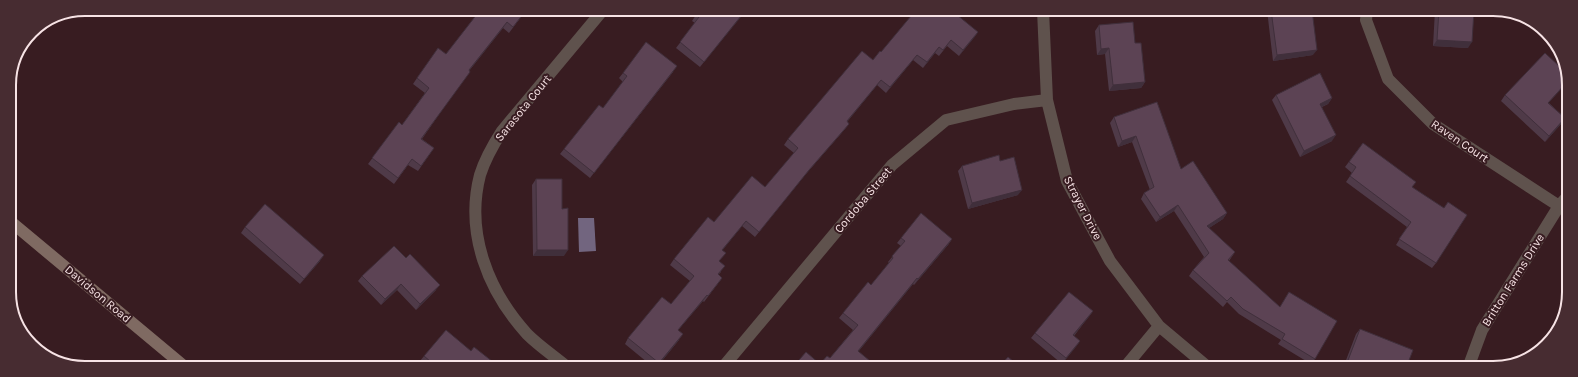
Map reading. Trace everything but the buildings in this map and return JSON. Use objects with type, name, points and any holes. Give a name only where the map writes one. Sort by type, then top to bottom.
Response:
[{"type":"main road","name":"Davidson Road","points":[[16,226],[178,361]]},
{"type":"street","name":"Sarasota Court","points":[[560,361],[528,335],[508,310],[492,284],[480,251],[476,222],[476,197],[480,175],[490,151],[502,132],[598,16]]},
{"type":"street","name":"Strayer Drive","points":[[1043,16],[1047,100],[1067,181],[1110,261],[1159,326],[1201,361]]},
{"type":"street","name":"Raven Court","points":[[1366,16],[1366,20],[1388,79],[1433,124],[1562,201]]},
{"type":"street","name":"Cordoba Street","points":[[728,361],[892,165],[946,120],[1014,104],[1047,100]]},
{"type":"street","name":"Britton Farms Drive","points":[[1471,361],[1482,330],[1562,204]]},
{"type":"street","points":[[1131,361],[1159,326]]},
{"type":"shaded area","points":[[578,218],[594,218],[596,251],[579,252]]}]
